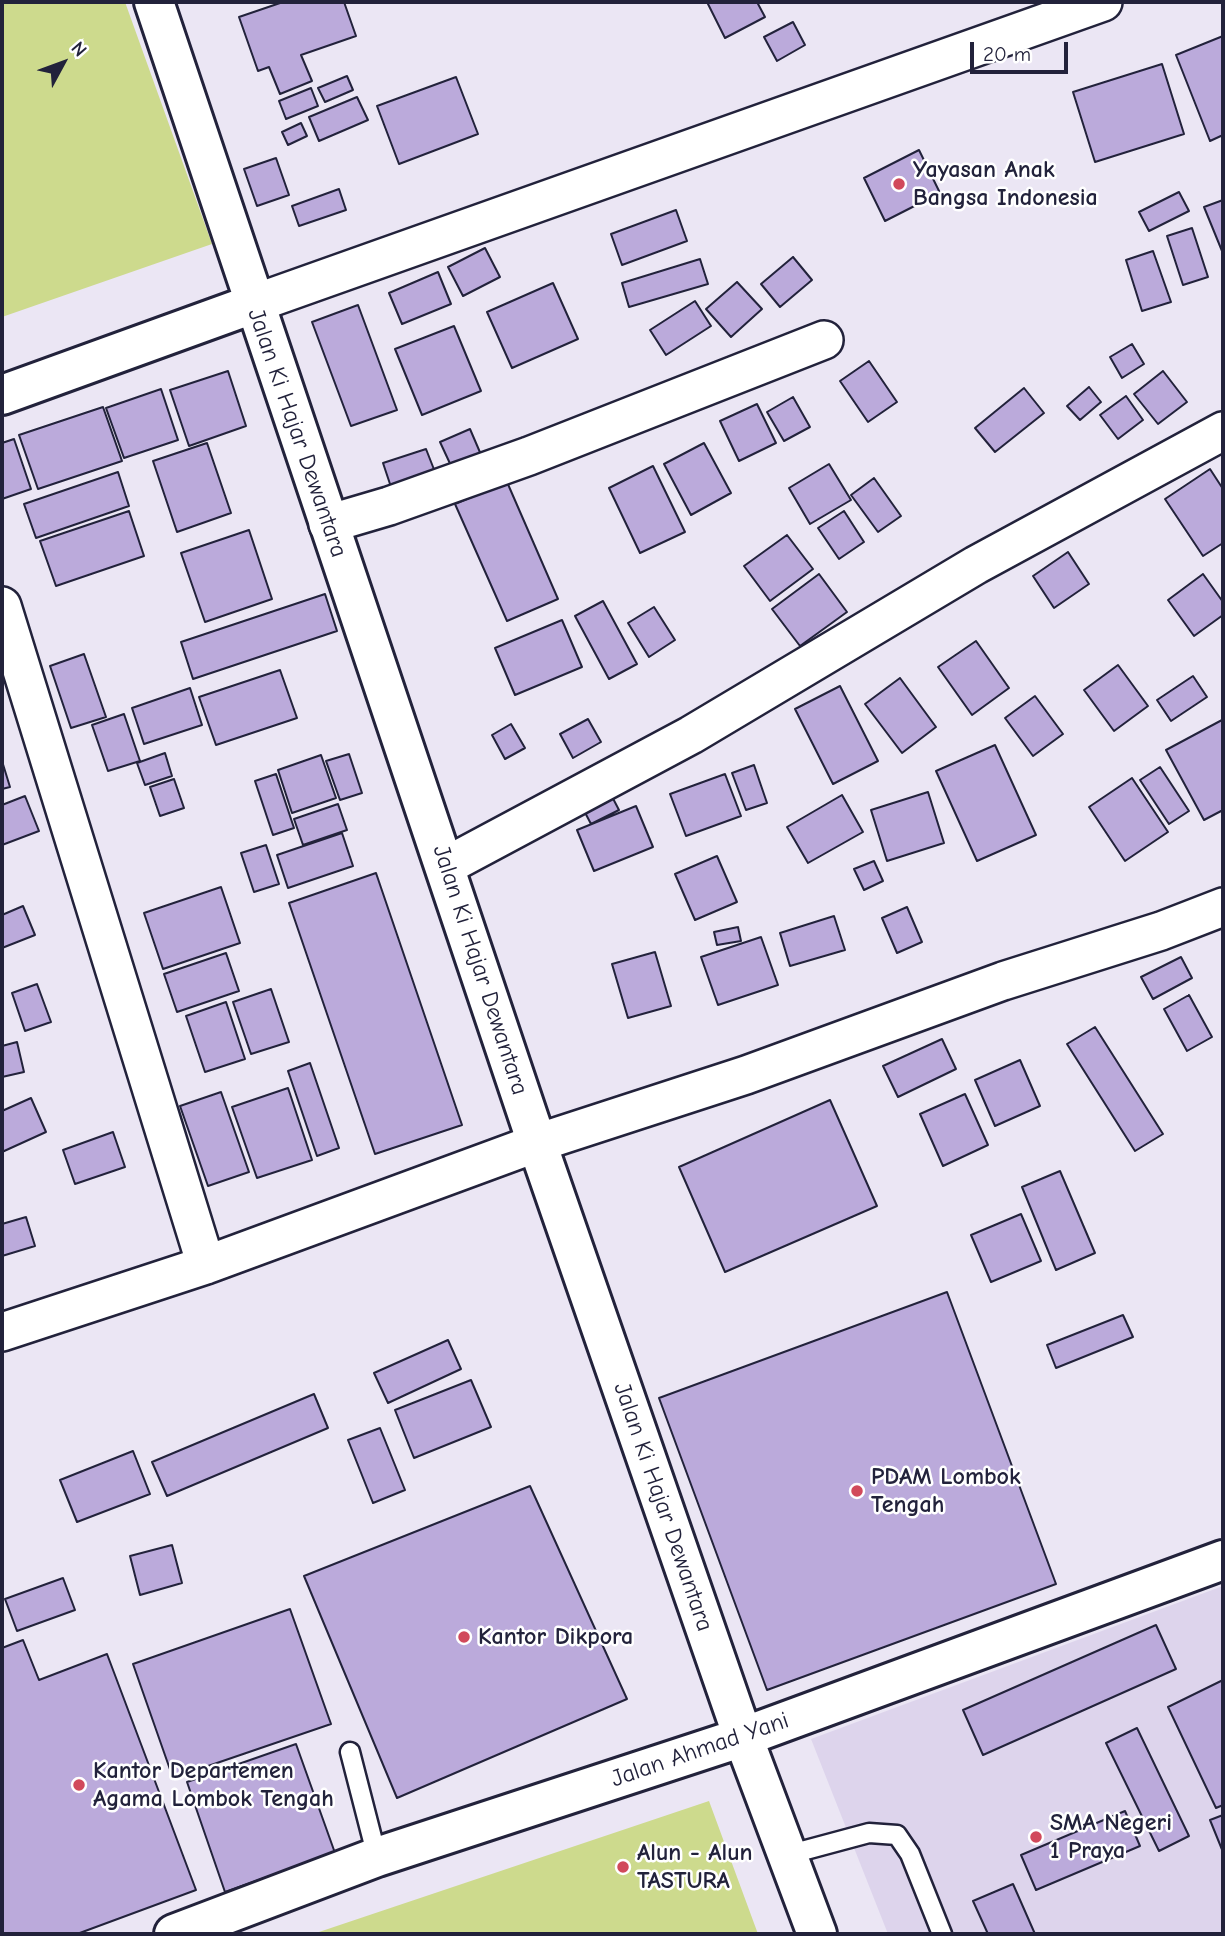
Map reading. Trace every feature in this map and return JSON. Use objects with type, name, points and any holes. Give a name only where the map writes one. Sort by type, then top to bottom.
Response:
[{"type":"street","name":"Jalan Ki Hajar Dewantara","points":[[154,2],[253,304],[446,866],[537,1143],[743,1737],[817,1934]]},
{"type":"street","points":[[2,395],[1102,2]]},
{"type":"street","points":[[328,524],[389,506],[529,456],[824,340]]},
{"type":"street","points":[[446,866],[691,735],[976,565],[1223,431]]},
{"type":"street","points":[[2,606],[206,1265]]},
{"type":"street","points":[[2,1332],[206,1265],[537,1143],[746,1075],[1003,981],[1223,907]]},
{"type":"street","name":"Jalan Ahmad Yani","points":[[174,1934],[377,1857],[743,1737],[984,1639],[1223,1560]]},
{"type":"lane","points":[[350,1752],[377,1857]]},
{"type":"lane","points":[[788,1855],[869,1833],[897,1835],[910,1854],[942,1934]]},
{"type":"shaded area","name":"SMA Negeri 1 Praya","points":[[1223,1586],[1223,1934],[888,1934],[811,1739]]},
{"type":"green space","points":[[2,2],[125,2],[212,244],[2,317]]},
{"type":"green space","name":"Alun - Alun TASTURA","points":[[709,1801],[758,1934],[313,1934]]},
{"type":"building","points":[[283,2],[344,2],[356,36],[301,55],[312,81],[280,94],[269,67],[258,71],[239,17]]},
{"type":"building","points":[[707,2],[757,2],[765,17],[725,38]]},
{"type":"building","points":[[793,22],[805,45],[777,61],[764,37]]},
{"type":"building","points":[[1223,36],[1223,135],[1210,141],[1176,55]]},
{"type":"building","points":[[1162,64],[1184,134],[1095,162],[1073,92]]},
{"type":"building","points":[[347,76],[353,90],[325,102],[318,88]]},
{"type":"building","points":[[456,77],[478,134],[399,164],[377,106]]},
{"type":"building","points":[[311,88],[318,106],[286,119],[279,101]]},
{"type":"building","points":[[357,97],[368,120],[319,141],[309,117]]},
{"type":"building","points":[[301,123],[307,136],[288,145],[282,132]]},
{"type":"building","points":[[919,150],[940,193],[885,221],[864,178]]},
{"type":"building","points":[[276,158],[289,195],[257,206],[244,169]]},
{"type":"building","points":[[339,189],[346,210],[299,226],[292,206]]},
{"type":"building","points":[[1179,192],[1189,211],[1149,231],[1139,212]]},
{"type":"building","points":[[1223,200],[1223,250],[1222,251],[1204,207]]},
{"type":"building","points":[[676,210],[687,241],[622,265],[611,234]]},
{"type":"building","points":[[1192,228],[1208,277],[1183,285],[1167,236]]},
{"type":"building","points":[[485,248],[500,277],[463,296],[448,267]]},
{"type":"building","points":[[1153,251],[1171,302],[1142,311],[1126,260]]},
{"type":"building","points":[[793,257],[812,280],[780,307],[761,284]]},
{"type":"building","points":[[700,259],[708,284],[629,307],[622,283]]},
{"type":"building","points":[[438,272],[451,304],[402,324],[389,293]]},
{"type":"building","points":[[737,282],[762,309],[731,337],[706,309]]},
{"type":"building","points":[[553,283],[578,339],[512,368],[487,312]]},
{"type":"building","points":[[695,301],[711,326],[666,355],[650,330]]},
{"type":"building","points":[[358,305],[397,410],[351,426],[312,322]]},
{"type":"building","points":[[454,326],[481,391],[422,415],[395,349]]},
{"type":"building","points":[[1132,344],[1144,364],[1122,378],[1110,357]]},
{"type":"building","points":[[869,361],[897,402],[868,422],[840,381]]},
{"type":"building","points":[[228,371],[246,426],[189,446],[170,390]]},
{"type":"building","points":[[1163,371],[1187,402],[1158,424],[1134,394]]},
{"type":"building","points":[[1089,387],[1101,402],[1080,420],[1067,406]]},
{"type":"building","points":[[1024,388],[1044,413],[995,452],[975,428]]},
{"type":"building","points":[[161,389],[178,440],[124,458],[106,408]]},
{"type":"building","points":[[1126,396],[1143,420],[1118,439],[1100,415]]},
{"type":"building","points":[[793,397],[810,427],[784,441],[767,412]]},
{"type":"building","points":[[757,404],[776,443],[739,461],[720,421]]},
{"type":"building","points":[[103,407],[122,461],[38,489],[19,435]]},
{"type":"building","points":[[470,429],[482,457],[453,470],[440,442]]},
{"type":"building","points":[[14,439],[31,489],[2,499],[2,443]]},
{"type":"building","points":[[207,443],[231,513],[177,532],[153,461]]},
{"type":"building","points":[[704,443],[731,493],[691,515],[664,464]]},
{"type":"building","points":[[426,449],[435,472],[391,487],[383,463]]},
{"type":"building","points":[[829,464],[851,500],[810,524],[789,488]]},
{"type":"building","points":[[653,466],[685,532],[640,553],[609,488]]},
{"type":"building","points":[[1210,469],[1223,489],[1223,543],[1203,556],[1165,499]]},
{"type":"building","points":[[118,472],[129,506],[36,538],[24,504]]},
{"type":"building","points":[[874,478],[901,516],[878,532],[851,495]]},
{"type":"building","points":[[507,482],[558,599],[507,621],[455,504]]},
{"type":"building","points":[[129,511],[144,556],[56,586],[40,541]]},
{"type":"building","points":[[844,511],[864,542],[839,559],[818,528]]},
{"type":"building","points":[[249,530],[272,599],[205,622],[181,553]]},
{"type":"building","points":[[787,535],[813,569],[770,601],[744,566]]},
{"type":"building","points":[[1068,552],[1089,584],[1054,608],[1033,576]]},
{"type":"building","points":[[819,574],[847,612],[800,646],[772,609]]},
{"type":"building","points":[[1203,574],[1223,602],[1223,615],[1194,636],[1168,600]]},
{"type":"building","points":[[325,594],[337,631],[193,679],[181,642]]},
{"type":"building","points":[[603,601],[637,664],[609,679],[575,616]]},
{"type":"building","points":[[654,607],[675,640],[649,657],[628,623]]},
{"type":"building","points":[[562,620],[582,667],[515,695],[495,648]]},
{"type":"building","points":[[976,641],[1009,688],[972,715],[938,667]]},
{"type":"building","points":[[84,654],[106,717],[71,728],[50,666]]},
{"type":"building","points":[[1118,665],[1148,706],[1114,731],[1084,690]]},
{"type":"building","points":[[280,670],[297,718],[216,745],[199,697]]},
{"type":"building","points":[[1193,676],[1207,697],[1171,721],[1157,700]]},
{"type":"building","points":[[900,678],[936,727],[902,753],[865,704]]},
{"type":"building","points":[[840,686],[878,761],[833,784],[795,709]]},
{"type":"building","points":[[190,688],[202,725],[144,744],[132,708]]},
{"type":"building","points":[[1035,696],[1063,734],[1033,756],[1005,718]]},
{"type":"building","points":[[124,714],[140,761],[108,771],[92,725]]},
{"type":"building","points":[[588,719],[601,742],[573,758],[560,734]]},
{"type":"building","points":[[1222,720],[1223,810],[1204,820],[1166,750]]},
{"type":"building","points":[[511,724],[525,748],[505,759],[492,735]]},
{"type":"building","points":[[995,745],[1036,835],[977,861],[936,771]]},
{"type":"building","points":[[165,753],[172,776],[145,785],[137,763]]},
{"type":"building","points":[[349,754],[362,793],[340,800],[326,761]]},
{"type":"building","points":[[321,755],[336,798],[292,813],[278,770]]},
{"type":"building","points":[[2,761],[10,787],[2,789]]},
{"type":"building","points":[[754,765],[767,803],[746,810],[732,773]]},
{"type":"building","points":[[1160,767],[1189,811],[1169,824],[1140,780]]},
{"type":"building","points":[[276,774],[294,828],[273,835],[255,781]]},
{"type":"building","points":[[725,774],[741,816],[686,836],[670,794]]},
{"type":"building","points":[[1132,778],[1168,832],[1125,861],[1089,807]]},
{"type":"building","points":[[174,779],[184,808],[160,816],[150,787]]},
{"type":"building","points":[[607,787],[619,810],[591,824],[579,801]]},
{"type":"building","points":[[928,792],[944,843],[887,861],[871,810]]},
{"type":"building","points":[[842,795],[863,832],[808,863],[787,827]]},
{"type":"building","points":[[25,796],[39,831],[2,845],[2,805]]},
{"type":"building","points":[[338,804],[347,830],[303,845],[294,819]]},
{"type":"building","points":[[636,806],[653,847],[594,871],[577,830]]},
{"type":"building","points":[[342,833],[353,866],[288,888],[277,855]]},
{"type":"building","points":[[266,845],[279,884],[254,892],[241,853]]},
{"type":"building","points":[[717,856],[737,902],[695,920],[675,874]]},
{"type":"building","points":[[874,861],[883,881],[864,890],[854,869]]},
{"type":"building","points":[[376,873],[462,1125],[375,1154],[289,903]]},
{"type":"building","points":[[221,887],[240,943],[163,969],[144,913]]},
{"type":"building","points":[[23,906],[35,935],[2,948],[2,915]]},
{"type":"building","points":[[907,907],[922,942],[897,953],[882,918]]},
{"type":"building","points":[[834,916],[845,950],[790,966],[780,933]]},
{"type":"building","points":[[738,927],[741,941],[717,945],[714,932]]},
{"type":"building","points":[[761,937],[778,985],[718,1005],[701,957]]},
{"type":"building","points":[[655,952],[671,1006],[628,1018],[612,964]]},
{"type":"building","points":[[226,953],[239,991],[177,1012],[164,974]]},
{"type":"building","points":[[1181,957],[1192,978],[1153,999],[1141,977]]},
{"type":"building","points":[[37,984],[51,1022],[25,1031],[12,993]]},
{"type":"building","points":[[271,989],[289,1042],[251,1054],[233,1002]]},
{"type":"building","points":[[1189,995],[1212,1037],[1187,1051],[1164,1009]]},
{"type":"building","points":[[226,1002],[245,1059],[205,1072],[186,1016]]},
{"type":"building","points":[[1095,1027],[1163,1134],[1135,1151],[1067,1044]]},
{"type":"building","points":[[942,1039],[956,1069],[898,1097],[883,1066]]},
{"type":"building","points":[[17,1042],[24,1072],[2,1077],[2,1046]]},
{"type":"building","points":[[1020,1060],[1040,1106],[995,1126],[975,1080]]},
{"type":"building","points":[[310,1063],[339,1148],[317,1156],[288,1071]]},
{"type":"building","points":[[288,1088],[312,1160],[257,1178],[232,1107]]},
{"type":"building","points":[[221,1092],[249,1172],[208,1186],[180,1106]]},
{"type":"building","points":[[965,1094],[988,1145],[943,1166],[920,1114]]},
{"type":"building","points":[[31,1098],[46,1132],[2,1152],[2,1111]]},
{"type":"building","points":[[830,1100],[877,1206],[725,1272],[679,1167]]},
{"type":"building","points":[[113,1132],[125,1167],[75,1184],[63,1150]]},
{"type":"building","points":[[1060,1171],[1095,1253],[1056,1270],[1022,1187]]},
{"type":"building","points":[[1021,1214],[1041,1261],[991,1282],[971,1235]]},
{"type":"building","points":[[26,1217],[35,1246],[2,1256],[2,1224]]},
{"type":"building","name":"PDAM Lombok Tengah","points":[[947,1292],[1056,1584],[767,1690],[659,1398]]},
{"type":"building","points":[[1123,1315],[1133,1337],[1056,1368],[1047,1345]]},
{"type":"building","points":[[448,1340],[461,1369],[388,1403],[374,1373]]},
{"type":"building","points":[[471,1380],[491,1427],[414,1458],[395,1410]]},
{"type":"building","points":[[314,1394],[328,1428],[167,1496],[152,1462]]},
{"type":"building","points":[[380,1428],[405,1490],[373,1503],[348,1440]]},
{"type":"building","points":[[133,1451],[150,1494],[77,1522],[60,1480]]},
{"type":"building","name":"Kantor Dikpora","points":[[530,1486],[627,1699],[397,1798],[304,1576]]},
{"type":"building","points":[[172,1545],[182,1583],[140,1595],[130,1556]]},
{"type":"building","points":[[63,1578],[75,1610],[17,1631],[5,1599]]},
{"type":"building","points":[[290,1609],[331,1724],[173,1778],[133,1664]]},
{"type":"building","points":[[1156,1625],[1176,1669],[983,1755],[963,1710]]},
{"type":"building","name":"Kantor Departemen Agama Lombok Tengah","points":[[23,1640],[39,1680],[107,1654],[196,1890],[77,1934],[2,1934],[2,1648]]},
{"type":"building","points":[[1223,1680],[1223,1805],[1216,1808],[1168,1707]]},
{"type":"building","points":[[1137,1728],[1189,1836],[1159,1851],[1106,1743]]},
{"type":"building","points":[[296,1744],[335,1853],[225,1892],[187,1782]]},
{"type":"building","points":[[1125,1811],[1140,1846],[1036,1890],[1021,1855]]},
{"type":"building","points":[[1223,1815],[1223,1852],[1210,1820]]},
{"type":"building","points":[[1013,1884],[1035,1934],[988,1934],[973,1901]]},
{"type":"place","name":"Yayasan Anak Bangsa Indonesia","points":[[899,184]]},
{"type":"place","name":"PDAM Lombok Tengah","points":[[857,1491]]},
{"type":"place","name":"Kantor Dikpora","points":[[464,1637]]},
{"type":"place","name":"Kantor Departemen Agama Lombok Tengah","points":[[79,1785]]},
{"type":"place","name":"SMA Negeri 1 Praya","points":[[1036,1837]]},
{"type":"place","name":"Alun - Alun TASTURA","points":[[623,1867]]}]
